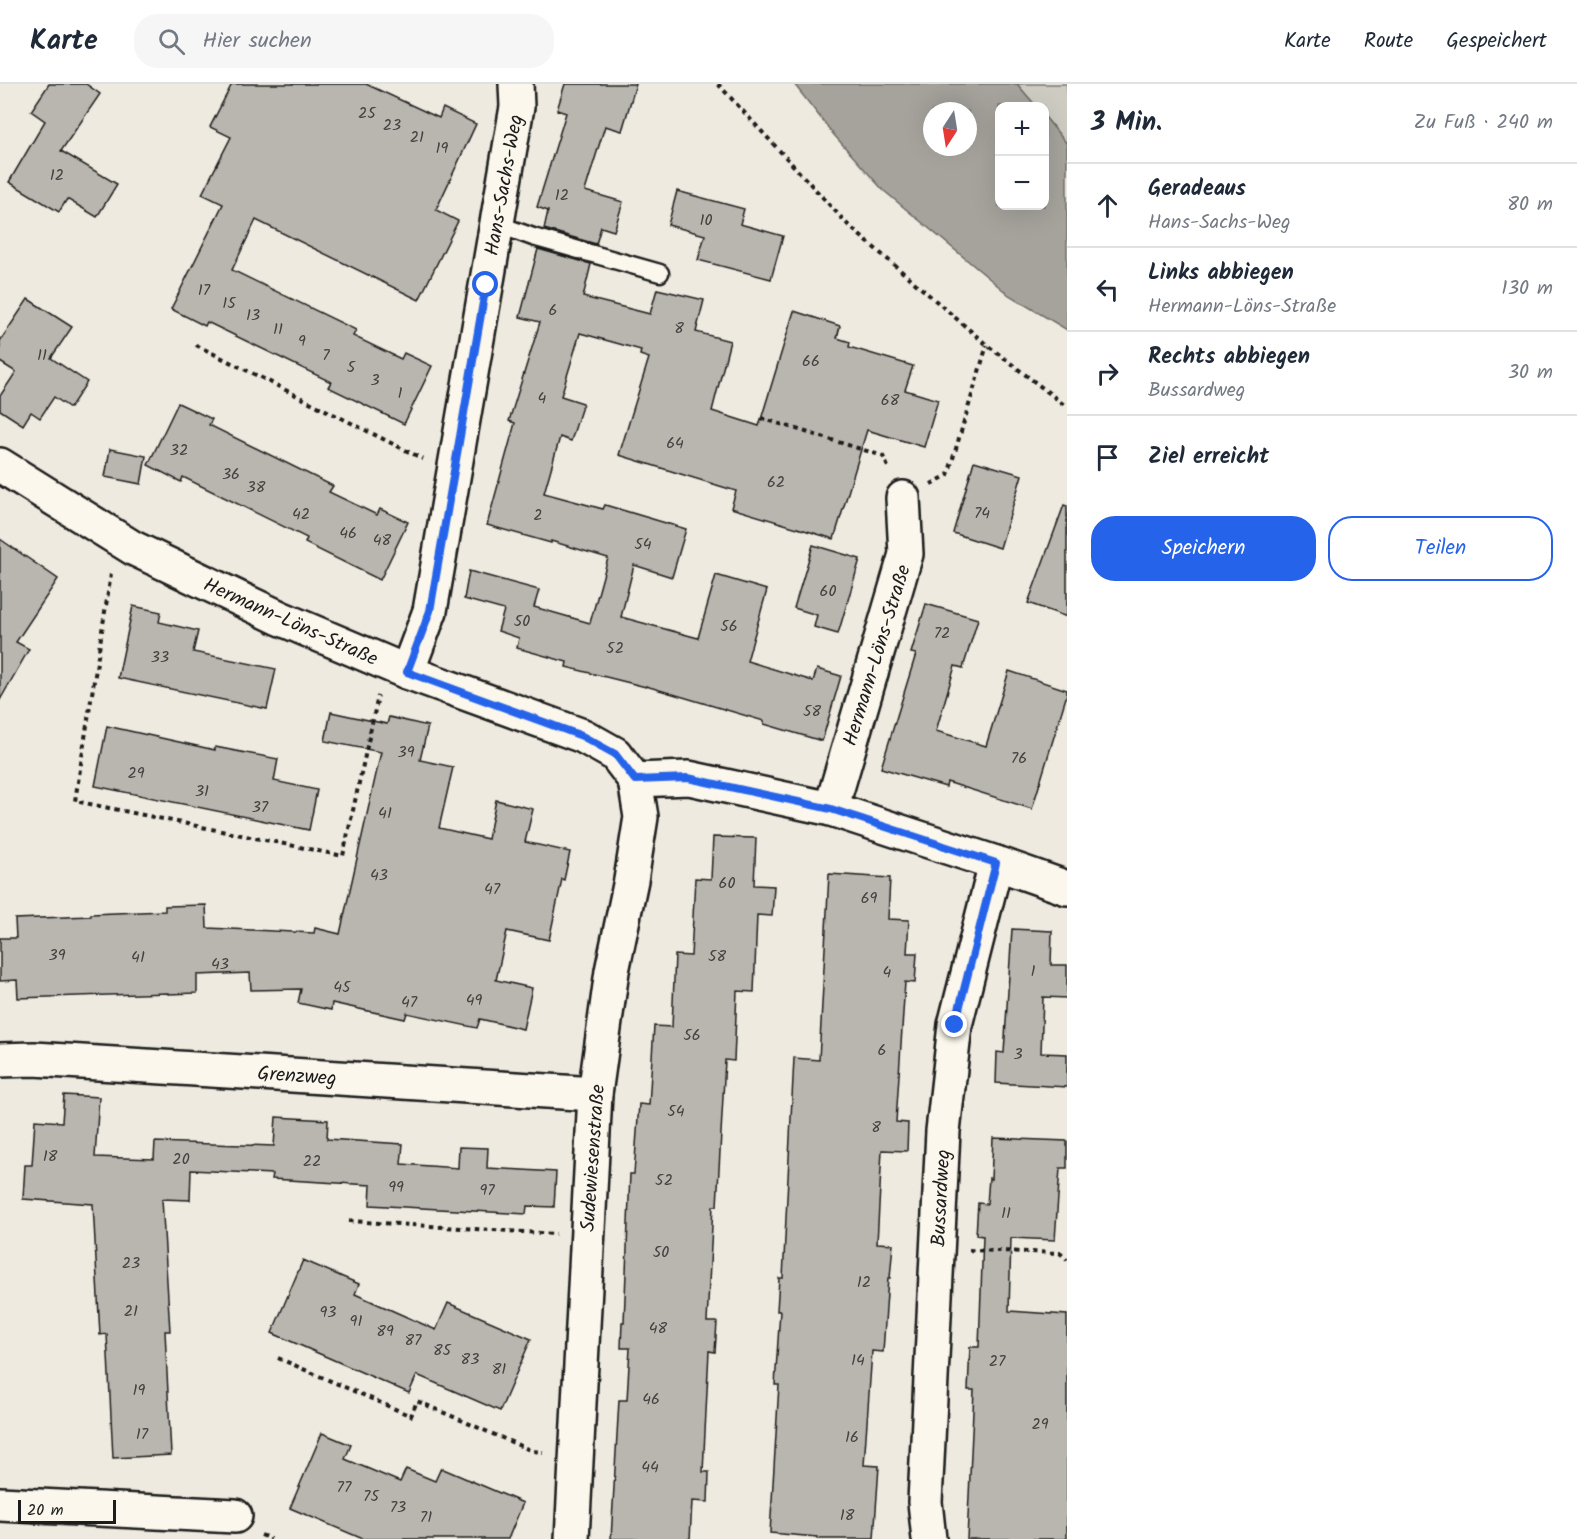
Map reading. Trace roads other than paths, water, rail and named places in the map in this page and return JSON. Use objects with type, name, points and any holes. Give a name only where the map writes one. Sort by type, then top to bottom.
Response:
[{"type":"street","name":"Hans-Sachs-Weg","points":[[396,668],[430,611],[517,108],[516,84]]},
{"type":"street","name":"Hermann-Löns-Straße","points":[[2,469],[133,548],[280,618],[396,668],[582,736],[615,754],[635,780]]},
{"type":"street","name":"Hermann-Löns-Straße","points":[[831,809],[906,554],[903,498]]},
{"type":"street","points":[[635,780],[688,778],[831,809],[1067,888]]},
{"type":"street","name":"Sudewiesenstraße","points":[[572,1539],[595,1094],[612,970],[631,880],[641,817],[635,780]]},
{"type":"street","name":"Bussardweg","points":[[929,1539],[925,1502],[943,1131],[955,1025],[996,863]]},
{"type":"street","name":"Grenzweg","points":[[0,1060],[34,1059],[595,1094]]},
{"type":"street","points":[[0,1504],[235,1516]]},
{"type":"lane","points":[[497,224],[533,237],[660,273]]}]
